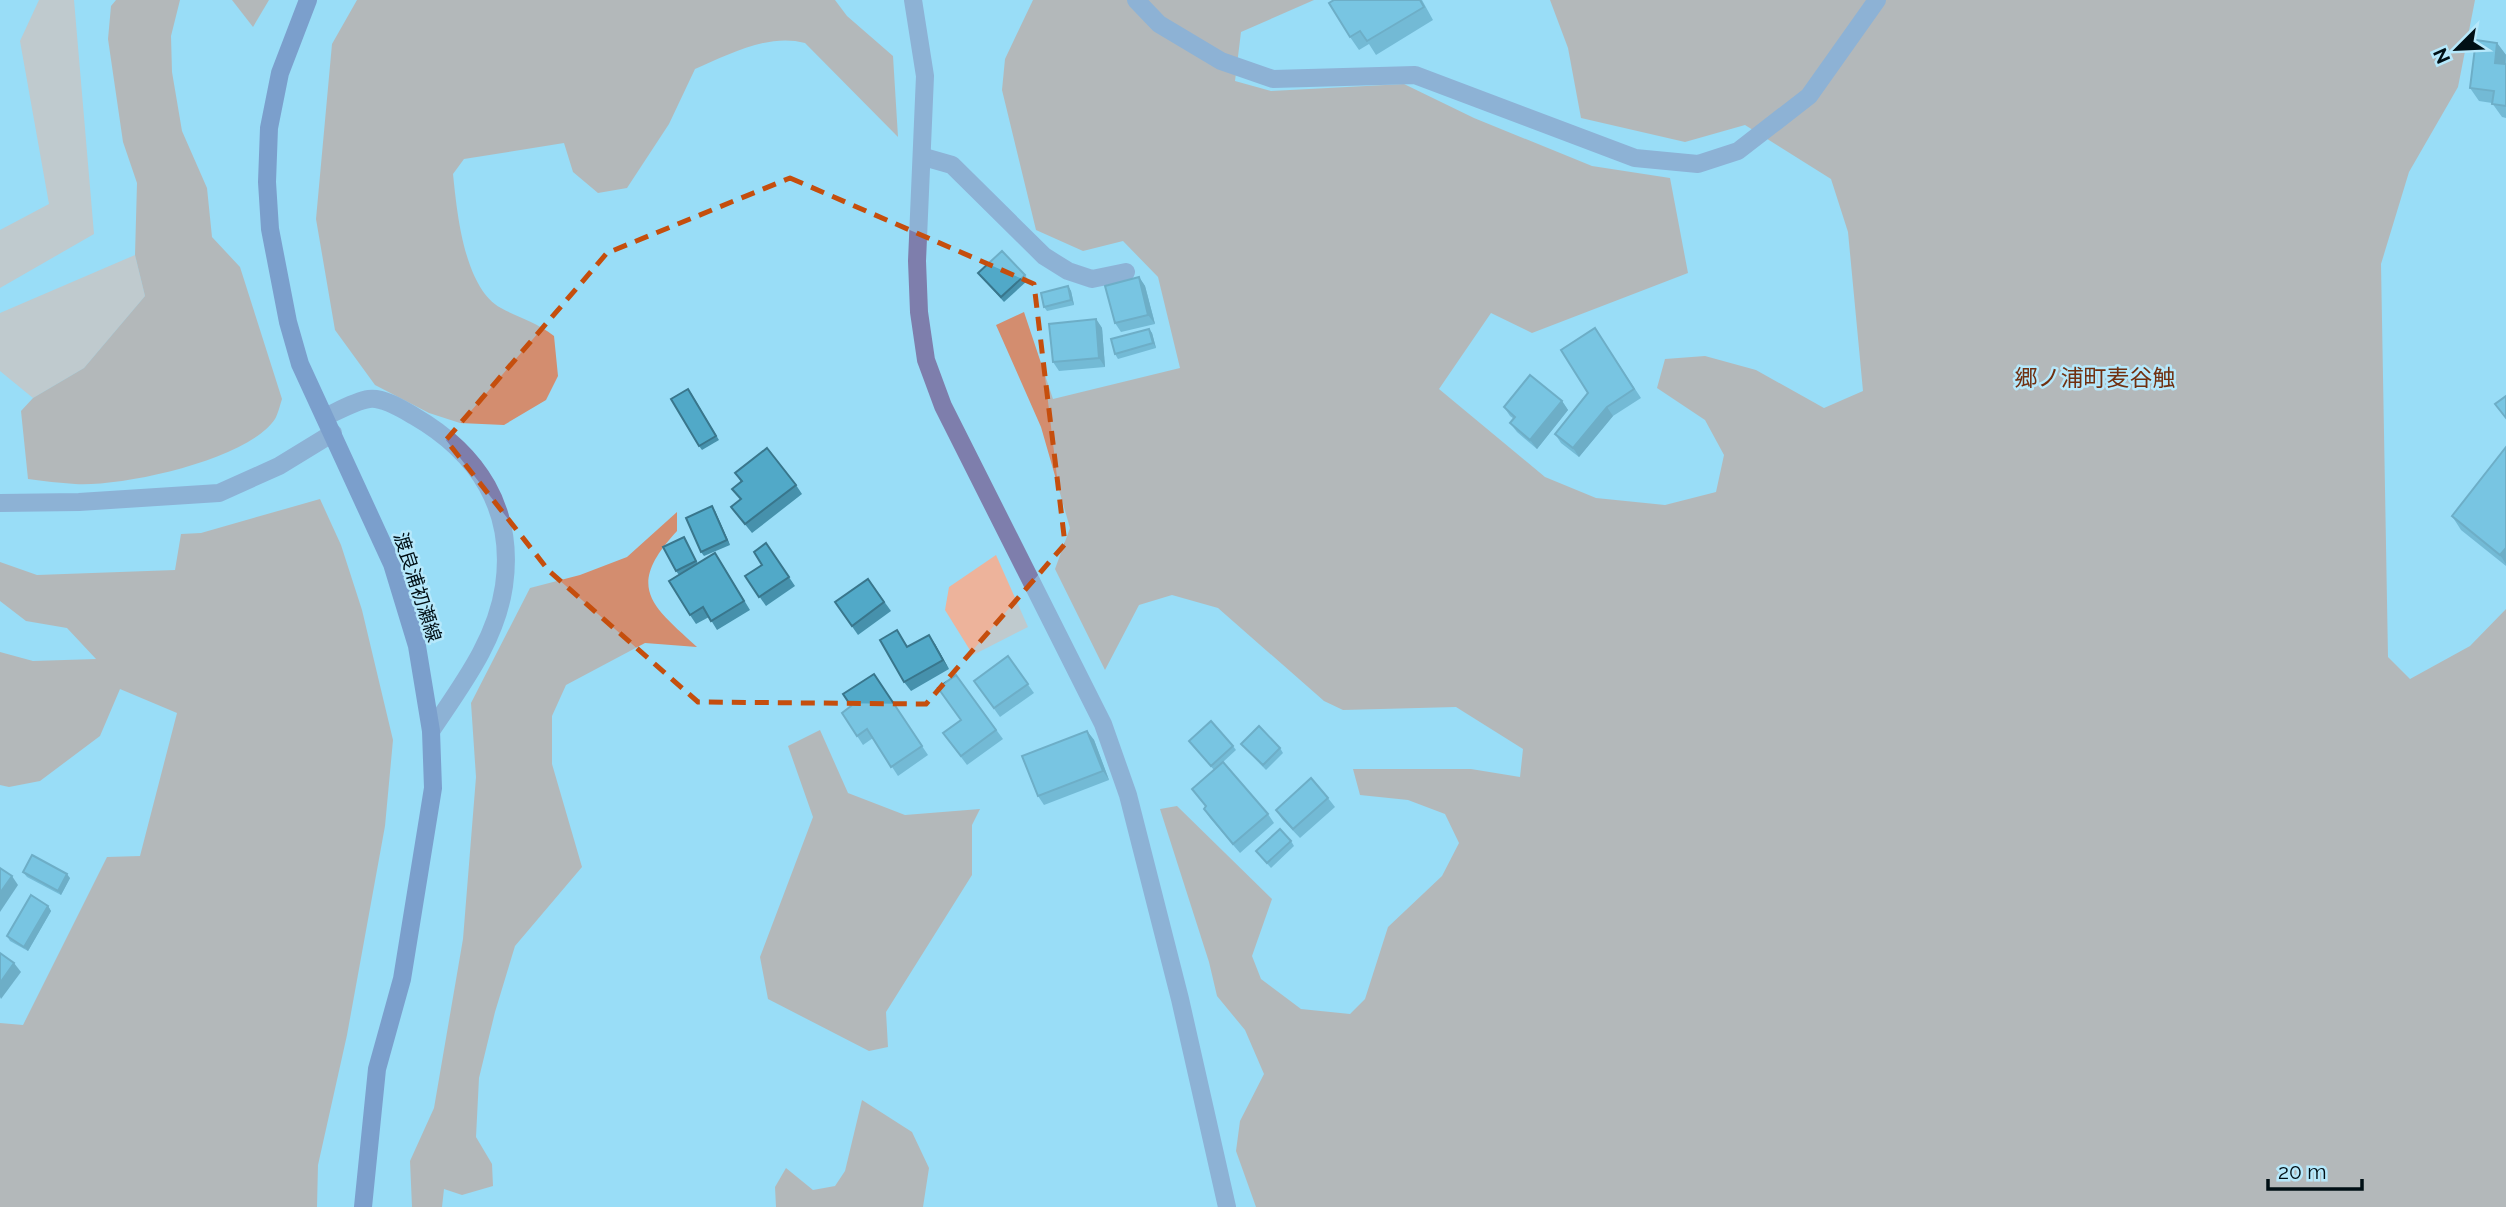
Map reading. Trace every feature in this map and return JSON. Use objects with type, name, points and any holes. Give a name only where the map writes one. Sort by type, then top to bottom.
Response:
[{"type":"main road","name":"渡良浦初瀬線","points":[[308,0],[280,72],[269,128],[267,182],[270,229],[288,323],[300,364],[392,564],[417,646],[431,731],[433,788],[428,826],[402,979],[377,1069],[363,1207]]},
{"type":"street","points":[[913,0],[925,76],[924,157],[917,261],[919,312],[926,360],[943,406],[1103,724],[1135,822],[1180,999],[1227,1207]]},
{"type":"street","points":[[1136,0],[1160,24],[1222,61],[1273,79],[1415,75],[1635,158],[1698,164],[1738,151],[1809,96],[1877,0]]},
{"type":"street","points":[[924,157],[952,165],[1044,256],[1068,271],[1092,279],[1126,272]]},
{"type":"street","points":[[325,416],[371,399],[398,407],[455,443],[489,483],[506,542],[504,587],[484,653],[431,731]]},
{"type":"street","points":[[0,503],[79,502],[219,493],[279,466],[333,433]]},
{"type":"highlighted area","points":[[790,178],[1034,284],[1065,544],[926,704],[698,702],[549,571],[446,440],[607,253]]},
{"type":"shaded area","points":[[39,0],[74,0],[94,234],[0,288],[0,230],[49,204],[20,41]]},
{"type":"shaded area","points":[[116,0],[180,0],[171,36],[172,72],[182,131],[207,188],[212,237],[240,267],[282,399],[275,419],[261,434],[239,447],[182,468],[152,476],[96,484],[28,479],[21,411],[33,398],[84,368],[145,296],[135,255],[137,183],[123,142],[108,39],[111,6]]},
{"type":"shaded area","points":[[232,0],[269,0],[253,27]]},
{"type":"shaded area","points":[[357,0],[835,0],[847,16],[893,56],[898,137],[805,43],[777,41],[748,47],[695,69],[669,124],[627,188],[598,193],[573,172],[564,143],[464,159],[453,174],[460,228],[478,284],[488,298],[501,308],[534,323],[554,336],[558,376],[546,400],[504,425],[460,423],[429,413],[375,385],[335,330],[316,219],[332,44]]},
{"type":"shaded area","points":[[1033,0],[1314,0],[1241,32],[1235,81],[1271,91],[1404,84],[1474,118],[1592,166],[1670,178],[1688,273],[1532,333],[1491,313],[1439,389],[1545,477],[1596,498],[1665,505],[1716,492],[1724,455],[1705,420],[1657,388],[1665,359],[1705,356],[1756,370],[1824,408],[1863,391],[1848,232],[1831,179],[1745,125],[1685,142],[1581,118],[1568,48],[1550,0],[2475,0],[2458,87],[2409,172],[2381,264],[2388,657],[2410,679],[2470,646],[2506,609],[2506,1207],[1256,1207],[1236,1151],[1240,1121],[1264,1074],[1245,1030],[1217,996],[1209,962],[1160,809],[1177,806],[1272,899],[1252,956],[1261,979],[1301,1009],[1350,1014],[1365,999],[1388,927],[1442,876],[1459,843],[1445,814],[1408,800],[1360,795],[1353,769],[1471,769],[1520,777],[1523,749],[1456,707],[1343,710],[1324,701],[1218,608],[1172,595],[1139,605],[1105,670],[1055,569],[1070,528],[1041,427],[996,325],[1024,312],[1053,399],[1180,368],[1158,277],[1123,241],[1083,251],[1036,230],[1002,90],[1005,59]]},
{"type":"shaded area","points":[[135,255],[145,296],[84,368],[33,398],[0,371],[0,313]]},
{"type":"shaded area","points":[[320,499],[341,545],[362,610],[393,740],[385,826],[347,1035],[318,1165],[317,1207],[0,1207],[0,1023],[23,1025],[107,857],[140,856],[177,713],[120,689],[100,736],[40,781],[9,787],[0,785],[0,652],[33,661],[96,659],[67,628],[26,621],[0,601],[0,562],[37,575],[175,570],[181,534],[201,533]]},
{"type":"shaded area","points":[[677,512],[677,531],[661,550],[648,581],[650,594],[657,607],[697,647],[645,643],[566,685],[552,716],[552,764],[582,867],[515,946],[495,1012],[479,1078],[476,1137],[492,1164],[493,1186],[462,1195],[444,1189],[442,1207],[412,1207],[410,1161],[434,1108],[463,939],[476,777],[471,703],[530,588],[580,575],[627,557]]},
{"type":"shaded area","points":[[996,555],[1028,627],[973,655],[945,610],[949,587]]},
{"type":"shaded area","points":[[820,730],[848,793],[905,815],[980,809],[972,825],[972,875],[886,1012],[888,1047],[869,1051],[768,999],[760,957],[813,817],[788,746]]},
{"type":"shaded area","points":[[862,1100],[912,1132],[929,1168],[923,1207],[776,1207],[775,1187],[786,1168],[813,1190],[835,1186],[845,1171]]},
{"type":"building","points":[[1334,0],[1420,0],[1424,7],[1367,41],[1360,31],[1350,37],[1329,3]]},
{"type":"building","points":[[2476,40],[2497,43],[2495,63],[2506,64],[2506,106],[2492,104],[2494,91],[2470,88]]},
{"type":"building","points":[[1002,251],[1025,275],[1001,297],[978,273]]},
{"type":"building","points":[[1139,277],[1148,315],[1115,323],[1105,286]]},
{"type":"building","points":[[1068,286],[1071,300],[1044,307],[1041,293]]},
{"type":"building","points":[[1096,319],[1099,358],[1053,362],[1049,324]]},
{"type":"building","points":[[1595,328],[1634,389],[1607,407],[1573,448],[1555,434],[1588,393],[1561,350]]},
{"type":"building","points":[[1149,329],[1153,343],[1115,354],[1111,339]]},
{"type":"building","points":[[1530,375],[1562,401],[1530,440],[1510,423],[1515,417],[1504,407]]},
{"type":"building","points":[[688,389],[716,436],[699,446],[671,399]]},
{"type":"building","points":[[2506,396],[2506,418],[2495,404]]},
{"type":"building","points":[[2506,447],[2506,548],[2500,555],[2452,516]]},
{"type":"building","points":[[767,448],[796,485],[745,524],[731,507],[741,499],[732,489],[742,481],[735,473]]},
{"type":"building","points":[[712,506],[727,540],[701,552],[686,518]]},
{"type":"building","points":[[684,537],[696,561],[676,571],[663,547]]},
{"type":"building","points":[[766,543],[789,577],[759,597],[745,576],[762,565],[754,552]]},
{"type":"building","points":[[715,553],[744,601],[711,621],[703,607],[690,615],[669,581]]},
{"type":"building","points":[[868,579],[884,602],[852,626],[835,602]]},
{"type":"building","points":[[897,630],[907,647],[929,635],[943,660],[904,682],[880,640]]},
{"type":"building","points":[[1008,656],[1028,684],[994,708],[974,681]]},
{"type":"building","points":[[874,674],[922,746],[891,767],[867,729],[857,736],[842,713],[851,706],[843,694]]},
{"type":"building","points":[[956,675],[996,730],[961,756],[943,733],[961,720],[938,688]]},
{"type":"building","points":[[1211,721],[1233,746],[1211,766],[1189,741]]},
{"type":"building","points":[[1259,726],[1280,748],[1263,765],[1241,744]]},
{"type":"building","points":[[1087,731],[1103,771],[1038,796],[1022,756]]},
{"type":"building","points":[[1223,762],[1268,814],[1233,844],[1204,809],[1206,806],[1192,789]]},
{"type":"building","points":[[1311,778],[1328,798],[1293,829],[1276,810]]},
{"type":"building","points":[[1280,829],[1291,841],[1267,863],[1256,851]]},
{"type":"building","points":[[32,855],[67,874],[58,891],[23,872]]},
{"type":"building","points":[[0,868],[12,876],[0,893]]},
{"type":"building","points":[[31,895],[48,906],[24,947],[7,936]]},
{"type":"building","points":[[0,953],[14,963],[0,983]]},
{"type":"district","name":"郷ノ浦町麦谷触","points":[[2095,378]]}]
